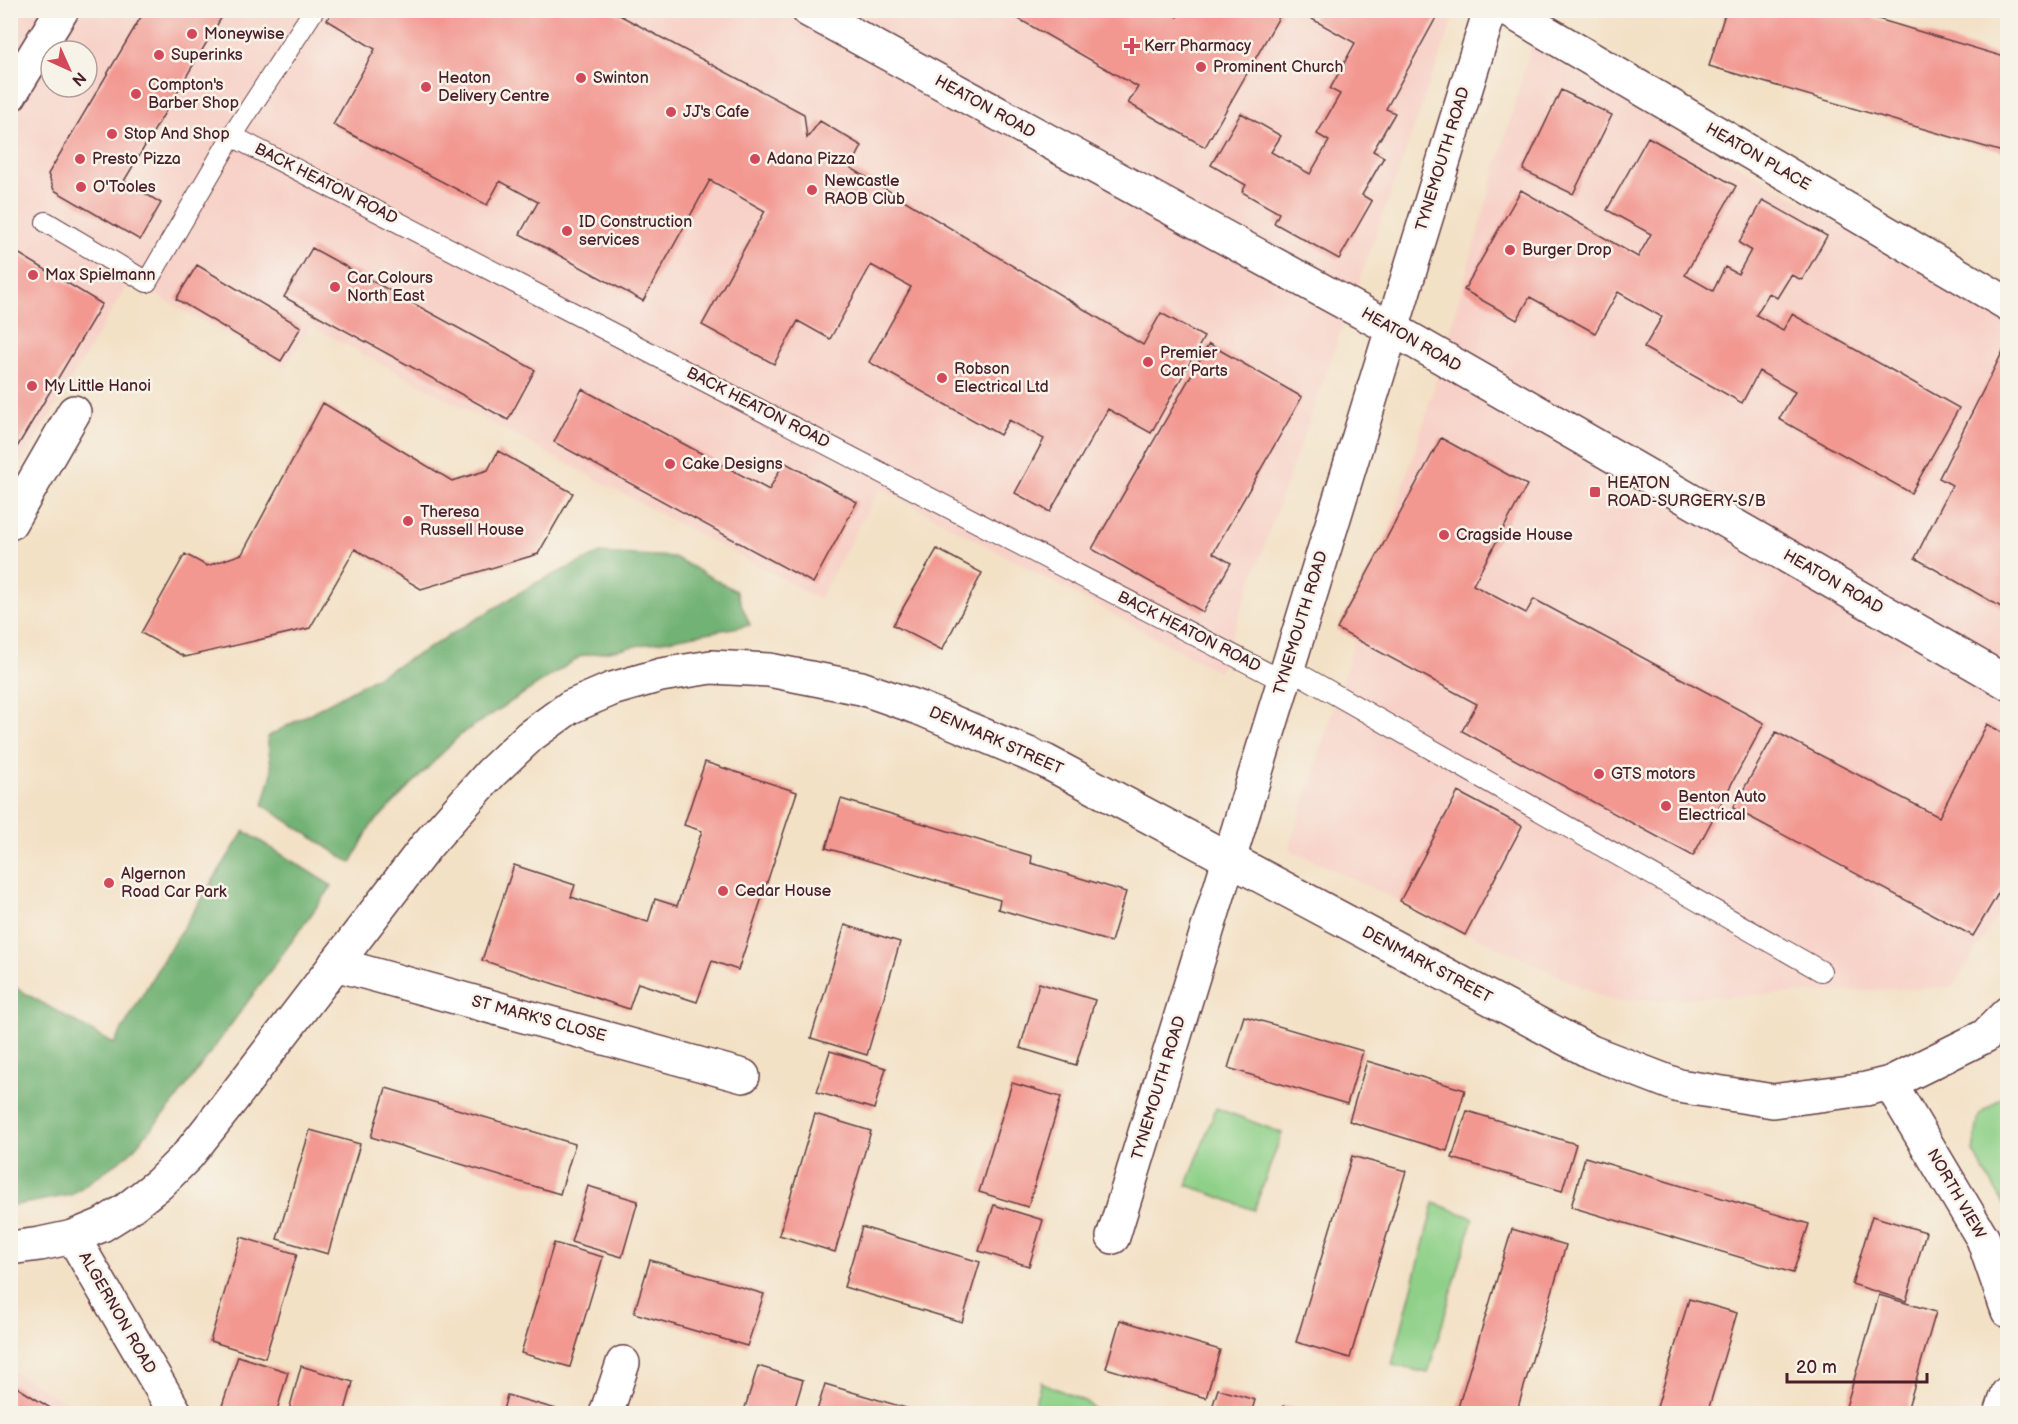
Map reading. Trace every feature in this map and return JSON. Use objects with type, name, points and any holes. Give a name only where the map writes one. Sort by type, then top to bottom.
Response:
[{"type":"street","points":[[10,95],[62,10]]},
{"type":"street","name":"HEATON ROAD","points":[[808,10],[1391,328],[2007,683]]},
{"type":"street","name":"TYNEMOUTH ROAD","points":[[1113,1237],[1490,10]]},
{"type":"street","name":"HEATON PLACE","points":[[1508,10],[2007,304]]},
{"type":"street","points":[[10,523],[74,412]]},
{"type":"street","name":"DENMARK STREET","points":[[73,1237],[102,1225],[126,1210],[159,1184],[188,1155],[427,845],[490,773],[530,736],[570,707],[612,689],[651,678],[711,667],[768,670],[861,688],[919,708],[1045,761],[1591,1052],[1679,1086],[1773,1101],[1866,1089],[1890,1083],[1985,1036],[2007,1013]]},
{"type":"street","name":"ST MARK'S CLOSE","points":[[335,964],[743,1076]]},
{"type":"street","name":"NORTH VIEW","points":[[1890,1083],[1983,1239],[2007,1311]]},
{"type":"street","name":"ALGERNON ROAD","points":[[10,1248],[73,1237],[176,1413]]},
{"type":"street","points":[[606,1413],[623,1363]]},
{"type":"street","points":[[2001,1413],[2007,1394]]},
{"type":"lane","points":[[46,222],[147,282],[232,136],[314,10]]},
{"type":"lane","name":"BACK HEATON ROAD","points":[[232,136],[1285,674],[1821,972]]},
{"type":"shaded area","points":[[11,11],[1456,11],[1219,672],[880,488],[819,599],[311,326],[285,368],[130,280],[11,482]]},
{"type":"shaded area","points":[[1531,46],[2007,320],[2007,901],[1953,987],[1612,1001],[1289,849],[1424,421]]},
{"type":"shaded area","points":[[11,1370],[84,1413],[11,1413]]},
{"type":"green space","points":[[600,553],[674,557],[736,591],[750,625],[581,656],[460,735],[370,827],[351,863],[263,805],[272,773],[267,737],[429,648],[534,584]]},
{"type":"green space","points":[[244,831],[332,886],[173,1104],[129,1154],[71,1195],[11,1206],[11,985],[114,1044],[161,963]]},
{"type":"green space","points":[[2007,1094],[2007,1209],[1973,1152],[1979,1115]]},
{"type":"green space","points":[[1216,1108],[1282,1133],[1254,1210],[1187,1185]]},
{"type":"green space","points":[[1434,1203],[1473,1218],[1428,1373],[1392,1365]]},
{"type":"green space","points":[[1041,1382],[1086,1402],[1099,1413],[1032,1413]]},
{"type":"building","points":[[145,10],[226,10],[124,181],[161,203],[140,240],[54,190],[48,174],[92,99],[99,99],[99,88]]},
{"type":"building","points":[[333,10],[610,10],[804,114],[807,138],[820,121],[862,146],[851,168],[1143,345],[1161,313],[1204,337],[1151,433],[1108,409],[1050,512],[1015,493],[1044,439],[1009,420],[1000,435],[869,362],[911,287],[871,265],[830,339],[798,321],[774,364],[702,325],[765,211],[710,180],[643,301],[520,234],[538,202],[500,181],[487,205],[333,125],[375,49],[327,20]]},
{"type":"building","points":[[1003,10],[1166,10],[1177,17],[1180,10],[1283,10],[1205,147],[1128,103],[1138,87]]},
{"type":"building","points":[[1317,10],[1432,10],[1438,14],[1386,109],[1395,113],[1373,151],[1384,157],[1362,195],[1372,201],[1339,259],[1274,223],[1279,213],[1242,192],[1246,185],[1211,165],[1241,113],[1281,136],[1271,152],[1310,174],[1329,141],[1317,134],[1340,94],[1330,89],[1355,43],[1312,19]]},
{"type":"building","points":[[1726,10],[1848,10],[2008,58],[2006,153],[1709,66]]},
{"type":"building","points":[[1561,90],[1612,115],[1573,194],[1523,170]]},
{"type":"building","points":[[1648,137],[1736,186],[1685,275],[1713,291],[1725,267],[1738,274],[1751,250],[1739,243],[1763,200],[1827,236],[1802,280],[1791,275],[1777,298],[1769,293],[1756,315],[1783,330],[1792,314],[1959,408],[1911,493],[1779,419],[1795,392],[1759,371],[1742,403],[1644,348],[1662,317],[1618,292],[1595,333],[1530,297],[1517,320],[1464,290],[1521,190],[1638,257],[1651,234],[1607,210]]},
{"type":"building","points":[[312,248],[535,370],[508,420],[284,297]]},
{"type":"building","points":[[10,253],[18,253],[102,304],[10,459]]},
{"type":"building","points":[[197,265],[301,327],[281,361],[176,299]]},
{"type":"building","points":[[1209,344],[1302,397],[1213,553],[1231,563],[1203,612],[1092,549]]},
{"type":"building","points":[[2004,349],[2008,351],[2008,611],[1915,558],[1952,485],[1939,478]]},
{"type":"building","points":[[582,389],[769,490],[784,462],[857,502],[813,583],[554,442]]},
{"type":"building","name":"Theresa Russell House","points":[[323,403],[452,481],[488,470],[498,451],[573,493],[538,554],[421,589],[355,549],[310,628],[185,657],[141,633],[185,554],[207,566],[242,554]]},
{"type":"building","points":[[1441,438],[1527,485],[1473,585],[1526,613],[1534,599],[1764,723],[1693,856],[1462,731],[1477,704],[1337,629]]},
{"type":"building","points":[[937,549],[982,573],[942,650],[893,625]]},
{"type":"building","points":[[1987,724],[2008,736],[2008,877],[1973,936],[1733,808],[1776,732],[1939,817]]},
{"type":"building","name":"Cedar House","points":[[705,762],[797,792],[738,970],[712,961],[697,1002],[638,983],[629,1009],[482,960],[514,865],[575,885],[571,897],[648,922],[655,899],[677,906],[702,831],[684,825]]},
{"type":"building","points":[[1458,792],[1522,826],[1465,935],[1400,901]]},
{"type":"building","points":[[841,799],[1032,856],[1031,863],[1126,892],[1111,942],[998,909],[1000,900],[826,848]]},
{"type":"building","points":[[845,925],[900,942],[867,1055],[811,1038]]},
{"type":"building","points":[[1039,983],[1095,1000],[1076,1065],[1020,1048]]},
{"type":"building","points":[[1244,1016],[1363,1051],[1347,1104],[1228,1068]]},
{"type":"building","points":[[830,1051],[886,1068],[874,1109],[817,1092]]},
{"type":"building","points":[[1367,1061],[1465,1090],[1447,1151],[1349,1121]]},
{"type":"building","points":[[1012,1083],[1061,1097],[1028,1207],[979,1192]]},
{"type":"building","points":[[386,1088],[575,1144],[560,1194],[371,1137]]},
{"type":"building","points":[[1467,1111],[1576,1144],[1562,1191],[1452,1158]]},
{"type":"building","points":[[815,1114],[871,1131],[835,1252],[779,1235]]},
{"type":"building","points":[[310,1130],[360,1144],[328,1254],[277,1239]]},
{"type":"building","points":[[1352,1156],[1406,1171],[1350,1358],[1296,1342]]},
{"type":"building","points":[[1585,1157],[1809,1224],[1793,1273],[1571,1207]]},
{"type":"building","points":[[588,1186],[638,1201],[622,1257],[571,1242]]},
{"type":"building","points":[[994,1205],[1043,1220],[1029,1266],[979,1251]]},
{"type":"building","points":[[1872,1216],[1926,1232],[1906,1301],[1852,1284]]},
{"type":"building","points":[[862,1227],[980,1262],[962,1322],[844,1287]]},
{"type":"building","points":[[1512,1229],[1566,1245],[1516,1414],[1456,1414]]},
{"type":"building","points":[[241,1237],[297,1254],[265,1358],[210,1341]]},
{"type":"building","points":[[554,1243],[603,1257],[570,1367],[521,1353]]},
{"type":"building","points":[[650,1260],[764,1294],[747,1346],[634,1313]]},
{"type":"building","points":[[1879,1295],[1936,1312],[1906,1414],[1856,1414],[1845,1410]]},
{"type":"building","points":[[1689,1299],[1737,1313],[1707,1414],[1655,1414]]},
{"type":"building","points":[[1120,1320],[1220,1350],[1206,1398],[1106,1368]]},
{"type":"building","points":[[238,1356],[288,1372],[276,1414],[246,1414],[222,1406]]},
{"type":"building","points":[[301,1366],[353,1382],[344,1414],[288,1414]]},
{"type":"building","points":[[758,1366],[803,1380],[793,1414],[743,1414]]},
{"type":"building","points":[[10,1383],[60,1414],[10,1414]]},
{"type":"building","points":[[825,1384],[923,1413],[923,1414],[816,1414]]},
{"type":"building","points":[[1218,1389],[1255,1400],[1251,1414],[1210,1414]]},
{"type":"building","points":[[507,1395],[556,1409],[554,1414],[502,1414]]},
{"type":"building","points":[[1284,1406],[1306,1413],[1281,1414]]},
{"type":"place","name":"Moneywise","points":[[192,34]]},
{"type":"place","name":"Kerr Pharmacy","points":[[1132,46]]},
{"type":"place","name":"Superinks","points":[[159,55]]},
{"type":"place","name":"Prominent Church","points":[[1201,67]]},
{"type":"place","name":"Swinton","points":[[581,78]]},
{"type":"place","name":"Heaton Delivery Centre","points":[[426,87]]},
{"type":"place","name":"Compton's Barber Shop","points":[[136,94]]},
{"type":"place","name":"JJ's Cafe","points":[[671,112]]},
{"type":"place","name":"Stop And Shop","points":[[112,134]]},
{"type":"place","name":"Presto Pizza","points":[[80,159]]},
{"type":"place","name":"Adana Pizza","points":[[755,159]]},
{"type":"place","name":"O'Tooles","points":[[81,187]]},
{"type":"place","name":"Newcastle RAOB Club","points":[[812,190]]},
{"type":"place","name":"ID Construction services","points":[[567,231]]},
{"type":"place","name":"Burger Drop","points":[[1510,250]]},
{"type":"place","name":"Max Spielmann","points":[[33,275]]},
{"type":"place","name":"Car Colours North East","points":[[335,287]]},
{"type":"place","name":"Premier Car Parts","points":[[1148,362]]},
{"type":"place","name":"Robson Electrical Ltd","points":[[942,378]]},
{"type":"place","name":"My Little Hanoi","points":[[32,386]]},
{"type":"place","name":"Cake Designs","points":[[670,464]]},
{"type":"place","name":"HEATON ROAD-SURGERY-S/B","points":[[1595,492]]},
{"type":"place","name":"Theresa Russell House","points":[[408,521]]},
{"type":"place","name":"Cragside House","points":[[1444,535]]},
{"type":"place","name":"GTS motors","points":[[1599,774]]},
{"type":"place","name":"Benton Auto Electrical","points":[[1666,806]]},
{"type":"place","name":"Algernon Road Car Park","points":[[109,883]]},
{"type":"place","name":"Cedar House","points":[[723,891]]}]
